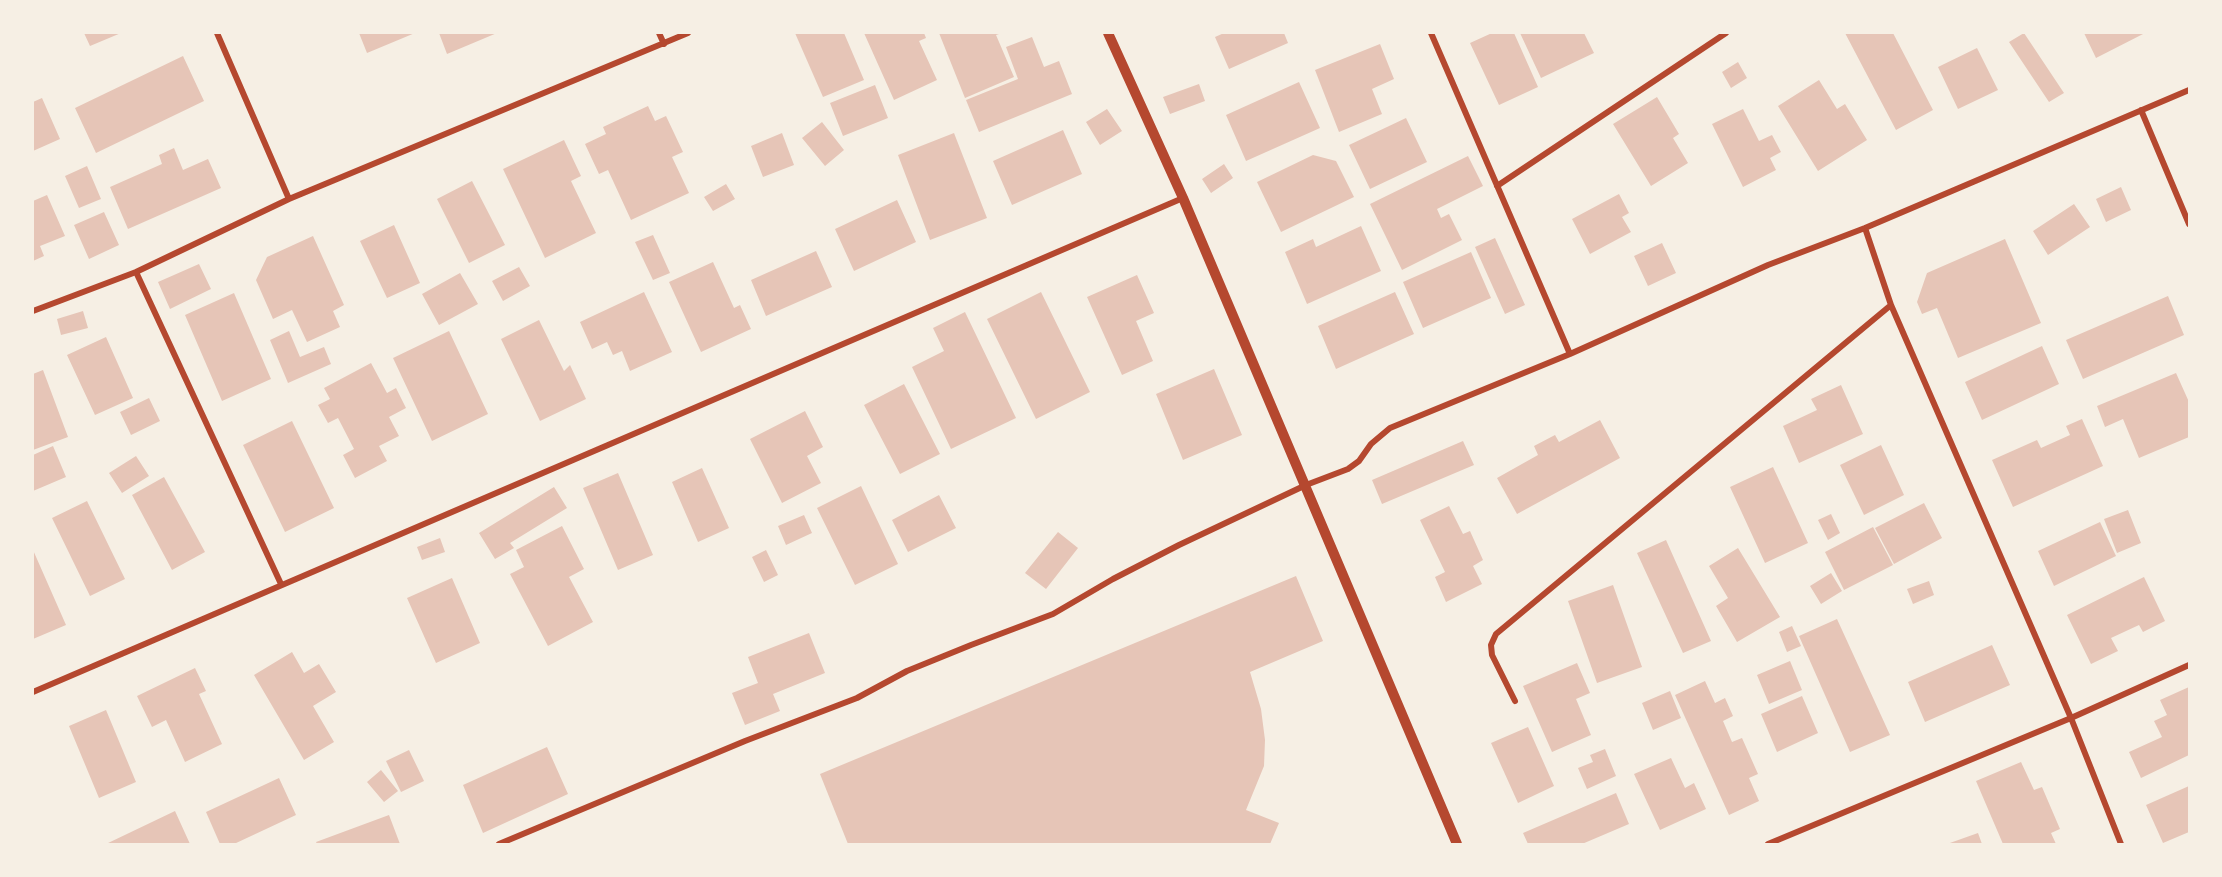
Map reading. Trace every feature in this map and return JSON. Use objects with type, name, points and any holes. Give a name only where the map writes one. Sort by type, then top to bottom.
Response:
[{"type":"street","points":[[217,33],[289,199]]},
{"type":"street","points":[[659,33],[664,44]]},
{"type":"street","points":[[33,311],[136,272],[289,199],[688,33]]},
{"type":"street","points":[[1108,33],[1183,198],[1457,844]]},
{"type":"street","points":[[1431,33],[1570,354]]},
{"type":"street","points":[[1497,186],[1726,33]]},
{"type":"street","points":[[500,844],[746,741],[857,698],[907,671],[1053,614],[1113,579],[1306,484],[1348,470],[1359,461],[1371,444],[1390,428],[1570,354],[1768,265],[1865,228],[2189,90]]},
{"type":"street","points":[[2141,110],[2189,224]]},
{"type":"street","points":[[33,692],[1183,198]]},
{"type":"street","points":[[1865,228],[1891,305],[2071,718],[2121,844]]},
{"type":"street","points":[[136,272],[281,584]]},
{"type":"street","points":[[1515,701],[1492,655],[1491,645],[1496,634],[1891,305]]},
{"type":"street","points":[[1768,844],[2071,718],[2189,665]]},
{"type":"building","points":[[84,33],[121,33],[90,46]]},
{"type":"building","points":[[359,33],[415,33],[367,53]]},
{"type":"building","points":[[439,33],[497,33],[447,54]]},
{"type":"building","points":[[795,33],[844,33],[864,80],[823,97]]},
{"type":"building","points":[[864,33],[924,33],[926,38],[919,41],[937,80],[894,100]]},
{"type":"building","points":[[939,33],[1002,33],[996,35],[1014,77],[965,98]]},
{"type":"building","points":[[1224,33],[1284,33],[1288,43],[1229,69],[1215,37]]},
{"type":"building","points":[[1492,33],[1514,33],[1538,87],[1499,105],[1470,43]]},
{"type":"building","points":[[1520,33],[1584,33],[1594,53],[1541,78]]},
{"type":"building","points":[[1845,33],[1893,33],[1933,110],[1896,130]]},
{"type":"building","points":[[2024,33],[2064,93],[2049,102],[2009,42]]},
{"type":"building","points":[[2084,33],[2145,33],[2096,58]]},
{"type":"building","points":[[1032,37],[1044,67],[1059,61],[1072,94],[979,132],[966,100],[1018,79],[1006,47]]},
{"type":"building","points":[[1380,44],[1394,79],[1372,89],[1382,114],[1339,132],[1315,70]]},
{"type":"building","points":[[1977,48],[1998,90],[1958,109],[1938,67]]},
{"type":"building","points":[[183,56],[204,101],[96,153],[75,108]]},
{"type":"building","points":[[1738,62],[1747,78],[1731,88],[1722,72]]},
{"type":"building","points":[[1819,80],[1837,109],[1845,104],[1867,140],[1818,171],[1778,106]]},
{"type":"building","points":[[1299,82],[1320,128],[1246,161],[1226,115]]},
{"type":"building","points":[[1199,84],[1205,101],[1170,114],[1163,97]]},
{"type":"building","points":[[875,85],[888,118],[843,136],[830,103]]},
{"type":"building","points":[[1657,97],[1679,134],[1673,138],[1688,163],[1651,186],[1613,124]]},
{"type":"building","points":[[42,98],[60,139],[33,151],[33,102]]},
{"type":"building","points":[[648,106],[655,121],[666,116],[683,152],[672,157],[689,193],[631,220],[608,170],[599,174],[585,144],[606,134],[603,127]]},
{"type":"building","points":[[1107,109],[1122,131],[1100,145],[1086,122]]},
{"type":"building","points":[[1743,109],[1759,141],[1772,135],[1781,152],[1770,158],[1776,170],[1743,187],[1712,124]]},
{"type":"building","points":[[1406,118],[1427,162],[1370,189],[1349,145]]},
{"type":"building","points":[[822,122],[844,150],[825,166],[802,138]]},
{"type":"building","points":[[1063,130],[1082,174],[1012,205],[993,161]]},
{"type":"building","points":[[782,133],[794,165],[763,177],[751,146]]},
{"type":"building","points":[[954,133],[987,218],[930,240],[898,155]]},
{"type":"building","points":[[564,140],[581,176],[571,181],[596,233],[545,258],[503,169]]},
{"type":"building","points":[[174,148],[183,170],[208,159],[221,188],[128,229],[110,187],[162,164],[159,155]]},
{"type":"building","points":[[1313,155],[1336,161],[1354,197],[1281,232],[1257,182]]},
{"type":"building","points":[[1468,156],[1483,186],[1437,209],[1441,218],[1449,214],[1462,240],[1402,270],[1370,204]]},
{"type":"building","points":[[1224,164],[1233,178],[1211,193],[1202,179]]},
{"type":"building","points":[[87,166],[101,199],[79,208],[65,176]]},
{"type":"building","points":[[472,181],[505,245],[469,263],[437,199]]},
{"type":"building","points":[[726,184],[735,199],[713,211],[704,197]]},
{"type":"building","points":[[2121,187],[2131,210],[2106,222],[2096,199]]},
{"type":"building","points":[[1619,194],[1629,213],[1622,217],[1631,232],[1590,254],[1572,219]]},
{"type":"building","points":[[47,195],[65,236],[40,246],[44,256],[33,261],[33,201]]},
{"type":"building","points":[[897,200],[916,242],[854,271],[835,229]]},
{"type":"building","points":[[2074,204],[2090,227],[2048,255],[2033,231]]},
{"type":"building","points":[[104,212],[119,245],[89,259],[74,225]]},
{"type":"building","points":[[394,225],[420,283],[387,298],[360,241]]},
{"type":"building","points":[[1361,226],[1381,271],[1307,304],[1285,252],[1313,239],[1316,247]]},
{"type":"building","points":[[653,235],[670,273],[653,280],[635,242]]},
{"type":"building","points":[[313,236],[344,305],[333,311],[340,327],[307,342],[292,310],[273,319],[256,280],[267,257]]},
{"type":"building","points":[[1495,238],[1525,305],[1505,314],[1475,247]]},
{"type":"building","points":[[2005,239],[2041,323],[1958,358],[1937,308],[1922,314],[1917,302],[1927,273]]},
{"type":"building","points":[[1662,243],[1676,273],[1648,286],[1634,256]]},
{"type":"building","points":[[816,251],[832,287],[766,316],[751,280]]},
{"type":"building","points":[[1471,252],[1491,298],[1423,328],[1403,282]]},
{"type":"building","points":[[713,262],[734,308],[740,305],[751,329],[701,352],[669,282]]},
{"type":"building","points":[[199,264],[211,289],[170,309],[158,282]]},
{"type":"building","points":[[519,267],[530,286],[503,301],[492,281]]},
{"type":"building","points":[[460,273],[478,304],[439,325],[422,294]]},
{"type":"building","points":[[1137,275],[1154,313],[1136,321],[1153,361],[1122,375],[1087,297]]},
{"type":"building","points":[[644,292],[672,352],[630,371],[622,351],[613,355],[607,342],[592,349],[580,322]]},
{"type":"building","points":[[1041,292],[1090,392],[1036,419],[987,319]]},
{"type":"building","points":[[1395,292],[1414,334],[1336,369],[1318,326]]},
{"type":"building","points":[[234,293],[271,379],[222,401],[185,315]]},
{"type":"building","points":[[2168,296],[2184,335],[2083,379],[2066,340]]},
{"type":"building","points":[[83,311],[88,328],[61,335],[57,319]]},
{"type":"building","points":[[965,312],[1016,418],[951,449],[912,367],[944,351],[933,328]]},
{"type":"building","points":[[539,320],[564,371],[570,365],[586,399],[540,421],[501,339]]},
{"type":"building","points":[[289,331],[300,357],[324,347],[331,364],[288,383],[270,340]]},
{"type":"building","points":[[449,331],[488,414],[432,441],[393,358]]},
{"type":"building","points":[[106,337],[133,398],[95,415],[67,355]]},
{"type":"building","points":[[2042,346],[2059,384],[1982,420],[1965,382]]},
{"type":"building","points":[[371,363],[387,393],[396,388],[406,408],[389,417],[399,436],[379,446],[387,461],[355,478],[343,455],[354,449],[338,418],[328,423],[318,405],[330,399],[324,388]]},
{"type":"building","points":[[1214,369],[1242,435],[1183,460],[1156,394]]},
{"type":"building","points":[[43,370],[68,437],[33,450],[33,374]]},
{"type":"building","points":[[2176,373],[2189,402],[2189,437],[2139,458],[2123,419],[2105,427],[2097,406]]},
{"type":"building","points":[[904,384],[940,454],[900,474],[864,405]]},
{"type":"building","points":[[1841,385],[1863,434],[1799,463],[1783,426],[1817,410],[1811,399]]},
{"type":"building","points":[[149,398],[160,421],[131,435],[120,412]]},
{"type":"building","points":[[805,411],[823,447],[807,456],[821,483],[782,503],[750,439]]},
{"type":"building","points":[[2082,419],[2103,466],[2013,507],[1992,460],[2037,440],[2041,448],[2070,435],[2066,426]]},
{"type":"building","points":[[1600,420],[1620,458],[1517,514],[1497,478],[1538,455],[1534,446],[1555,435],[1559,442]]},
{"type":"building","points":[[292,421],[334,508],[285,532],[243,445]]},
{"type":"building","points":[[1463,441],[1474,465],[1382,504],[1372,480]]},
{"type":"building","points":[[1881,445],[1904,495],[1864,515],[1840,465]]},
{"type":"building","points":[[53,446],[66,477],[33,491],[33,455]]},
{"type":"building","points":[[136,456],[149,476],[122,493],[109,473]]},
{"type":"building","points":[[1773,467],[1808,543],[1765,563],[1730,487]]},
{"type":"building","points":[[702,468],[729,528],[698,542],[672,482]]},
{"type":"building","points":[[618,473],[653,555],[618,570],[583,488]]},
{"type":"building","points":[[164,477],[205,552],[172,570],[132,495]]},
{"type":"building","points":[[861,486],[898,564],[855,585],[817,508]]},
{"type":"building","points":[[554,487],[567,508],[510,543],[514,548],[495,559],[479,533]]},
{"type":"building","points":[[939,495],[956,528],[908,552],[892,520]]},
{"type":"building","points":[[87,501],[125,579],[90,596],[52,518]]},
{"type":"building","points":[[1924,503],[1942,538],[1894,564],[1875,528]]},
{"type":"building","points":[[1449,506],[1463,534],[1470,531],[1483,560],[1473,566],[1482,584],[1446,602],[1435,577],[1445,572],[1420,520]]},
{"type":"building","points":[[2128,510],[2141,543],[2117,553],[2104,519]]},
{"type":"building","points":[[1831,514],[1840,533],[1828,540],[1818,520]]},
{"type":"building","points":[[804,515],[812,533],[786,545],[778,526]]},
{"type":"building","points":[[2100,522],[2116,556],[2054,586],[2038,551]]},
{"type":"building","points":[[562,526],[584,569],[569,577],[593,622],[548,646],[510,574],[524,567],[516,550]]},
{"type":"building","points":[[1873,527],[1893,565],[1844,590],[1825,552]]},
{"type":"building","points":[[1058,532],[1078,548],[1046,589],[1025,573]]},
{"type":"building","points":[[440,538],[445,552],[422,560],[417,547]]},
{"type":"building","points":[[1666,540],[1711,641],[1683,653],[1637,553]]},
{"type":"building","points":[[1738,548],[1780,617],[1737,642],[1716,606],[1728,598],[1709,566]]},
{"type":"building","points":[[33,550],[66,625],[33,639]]},
{"type":"building","points":[[766,550],[778,575],[764,582],[752,557]]},
{"type":"building","points":[[1831,573],[1842,591],[1821,604],[1810,586]]},
{"type":"building","points":[[1296,576],[1323,641],[1250,672],[1261,709],[1265,740],[1264,766],[1246,810],[1279,823],[1270,844],[848,844],[820,774]]},
{"type":"building","points":[[2144,577],[2165,621],[2143,632],[2139,625],[2111,638],[2118,651],[2091,664],[2067,615]]},
{"type":"building","points":[[452,578],[480,643],[436,663],[407,598]]},
{"type":"building","points":[[1929,581],[1934,595],[1913,604],[1907,589]]},
{"type":"building","points":[[1613,585],[1642,667],[1597,683],[1568,601]]},
{"type":"building","points":[[1837,619],[1890,735],[1850,752],[1799,636]]},
{"type":"building","points":[[1792,626],[1801,646],[1787,652],[1779,632]]},
{"type":"building","points":[[809,633],[825,673],[773,694],[780,711],[745,725],[732,693],[758,683],[748,657]]},
{"type":"building","points":[[1992,645],[2010,685],[1925,722],[1908,682]]},
{"type":"building","points":[[292,652],[304,673],[319,664],[336,692],[313,706],[334,742],[304,760],[254,675]]},
{"type":"building","points":[[1790,661],[1802,690],[1769,704],[1757,675]]},
{"type":"building","points":[[1577,663],[1590,693],[1576,699],[1591,735],[1552,752],[1523,686]]},
{"type":"building","points":[[195,668],[206,691],[199,694],[222,744],[185,762],[166,720],[152,727],[137,696]]},
{"type":"building","points":[[1705,681],[1715,703],[1725,698],[1733,716],[1723,721],[1732,742],[1742,738],[1758,774],[1749,778],[1759,801],[1729,815],[1675,695]]},
{"type":"building","points":[[2189,687],[2189,755],[2141,778],[2129,752],[2162,737],[2154,721],[2167,715],[2160,700]]},
{"type":"building","points":[[1670,691],[1681,718],[1653,730],[1642,703]]},
{"type":"building","points":[[1802,696],[1818,733],[1777,752],[1761,714]]},
{"type":"building","points":[[106,710],[136,782],[99,798],[69,726]]},
{"type":"building","points":[[1528,727],[1554,786],[1518,803],[1491,743]]},
{"type":"building","points":[[547,747],[568,794],[483,833],[463,785]]},
{"type":"building","points":[[1605,749],[1616,776],[1587,789],[1578,768],[1593,762],[1590,755]]},
{"type":"building","points":[[409,750],[424,781],[401,792],[386,761]]},
{"type":"building","points":[[1671,758],[1685,788],[1694,783],[1706,809],[1660,830],[1634,774]]},
{"type":"building","points":[[2021,762],[2034,790],[2042,787],[2060,829],[2051,833],[2056,844],[2003,844],[1976,781]]},
{"type":"building","points":[[381,770],[398,791],[384,802],[367,782]]},
{"type":"building","points":[[279,778],[296,815],[234,844],[220,844],[206,812]]},
{"type":"building","points":[[2189,786],[2189,832],[2163,843],[2146,805]]},
{"type":"building","points":[[1616,793],[1629,824],[1582,844],[1528,844],[1523,833]]},
{"type":"building","points":[[175,811],[190,844],[106,844]]},
{"type":"building","points":[[389,815],[400,844],[317,844],[316,842]]},
{"type":"building","points":[[1978,833],[1982,844],[1947,844]]}]
